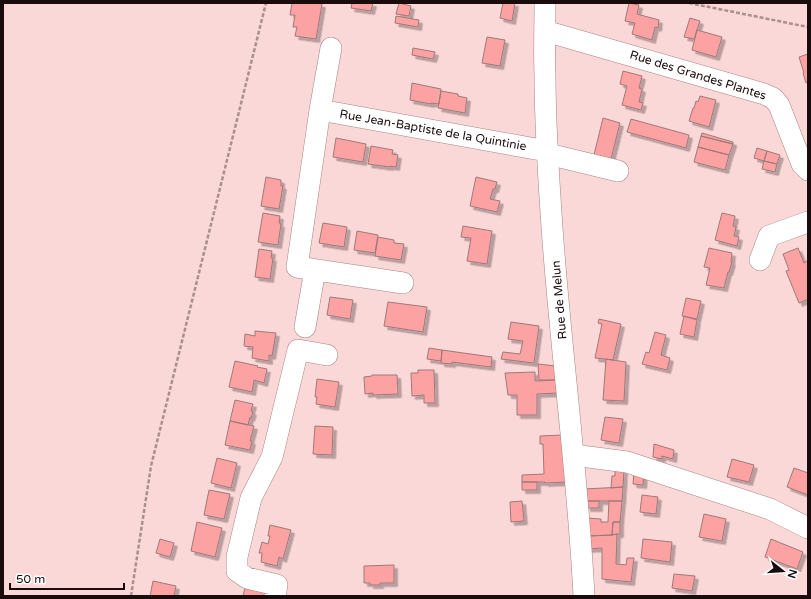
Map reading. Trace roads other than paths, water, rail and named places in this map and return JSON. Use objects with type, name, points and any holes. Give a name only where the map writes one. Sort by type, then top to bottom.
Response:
[{"type":"street","name":"Rue de Melun","points":[[545,3],[544,76],[547,153],[584,596]]},
{"type":"street","name":"Rue des Grandes Plantes","points":[[545,31],[764,94],[773,98],[780,105],[806,172]]},
{"type":"street","points":[[305,327],[306,269],[320,110],[331,48]]},
{"type":"street","name":"Rue Jean-Baptiste de la Quintinie","points":[[320,110],[547,153],[618,171]]},
{"type":"street","points":[[760,260],[769,236],[808,222]]},
{"type":"street","points":[[306,269],[402,283]]},
{"type":"street","points":[[275,596],[277,585],[246,578],[237,571],[237,557],[251,498],[272,456],[298,350],[328,355]]},
{"type":"street","points":[[573,455],[627,462],[770,509],[808,528]]}]
